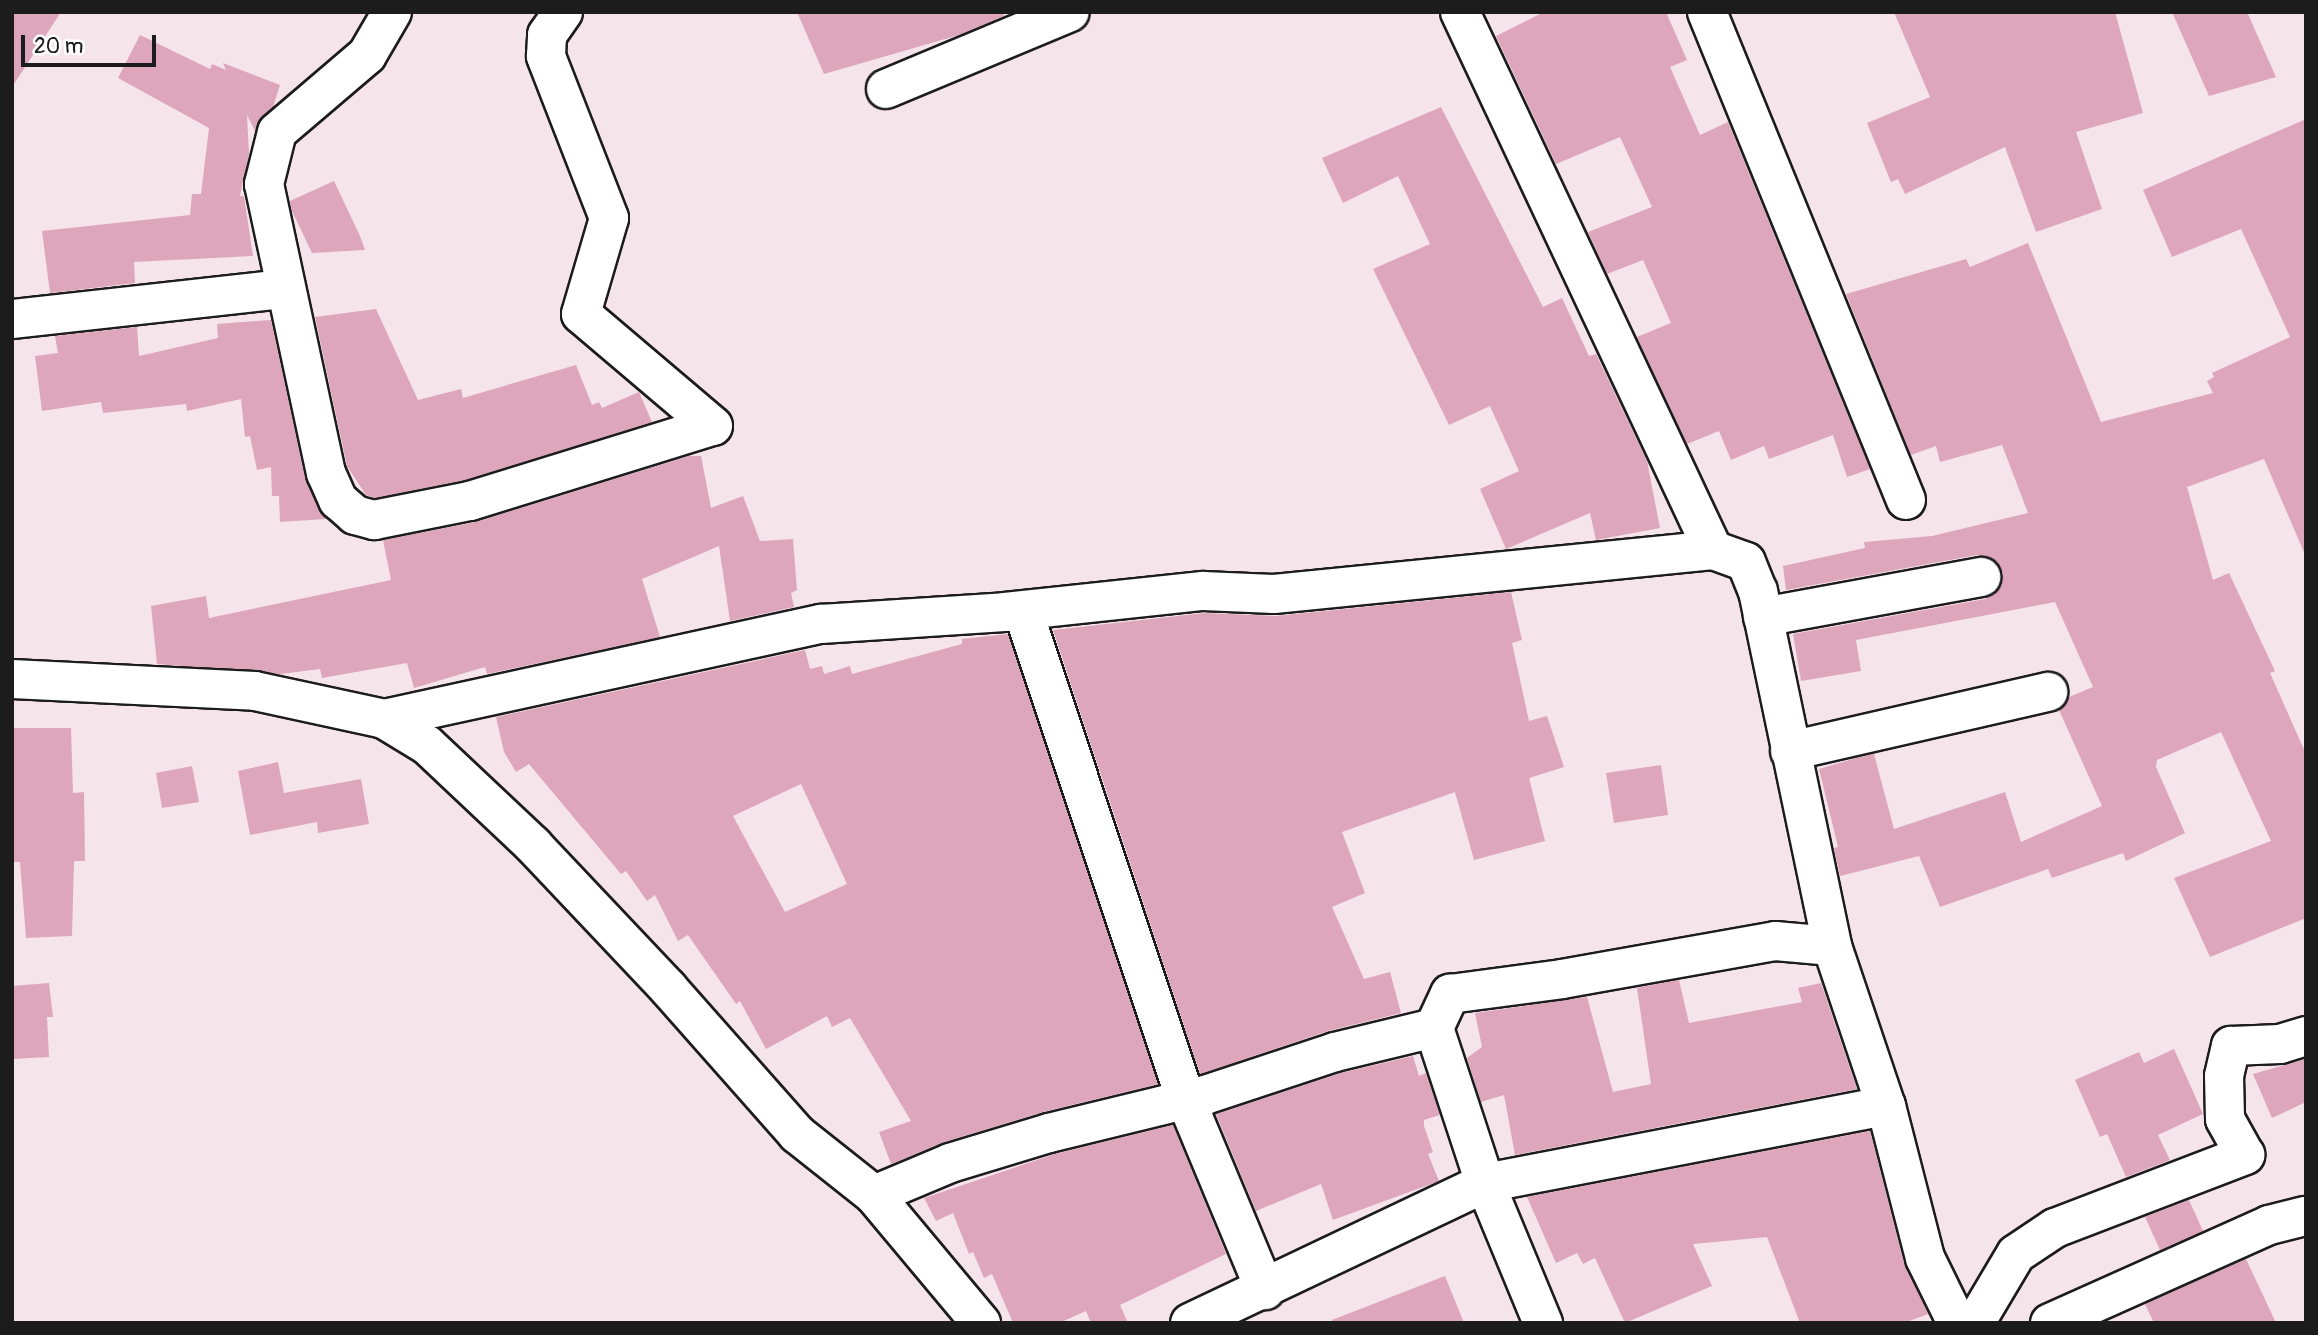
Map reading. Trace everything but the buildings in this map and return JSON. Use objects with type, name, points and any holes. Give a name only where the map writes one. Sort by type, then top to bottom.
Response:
[{"type":"street","points":[[392,12],[367,55],[278,132],[264,184],[284,289],[326,472],[338,500],[355,515],[374,520],[470,501],[713,426],[581,314],[609,218],[546,56],[547,35],[563,12]]},
{"type":"street","points":[[886,89],[1070,12]]},
{"type":"street","points":[[1460,12],[1713,550]]},
{"type":"street","points":[[1707,12],[1906,500]]},
{"type":"street","points":[[12,319],[284,289]]},
{"type":"street","points":[[384,719],[821,624],[1023,611],[1203,591],[1274,594],[1713,550],[1746,562],[1763,617],[1832,946],[1886,1105],[1925,1258],[1950,1320],[2016,1254],[2055,1228],[2245,1156],[2225,1119],[2224,1076],[2231,1046],[2280,1044],[2306,1036]]},
{"type":"street","points":[[1763,617],[1981,577]]},
{"type":"street","points":[[1023,611],[1186,1100],[1265,1290]]},
{"type":"street","points":[[12,679],[255,691],[384,719],[427,745],[533,845],[668,988],[797,1134],[874,1195],[981,1323]]},
{"type":"street","points":[[1790,751],[2048,692]]},
{"type":"street","points":[[1537,1321],[1485,1183],[1434,1028],[1450,994],[1562,979],[1775,940],[1832,946]]},
{"type":"street","points":[[874,1195],[950,1163],[1186,1100],[1335,1052],[1434,1028]]},
{"type":"street","points":[[1190,1323],[1265,1290],[1485,1183],[1886,1105]]},
{"type":"street","points":[[2050,1323],[2269,1225],[2306,1216]]}]
